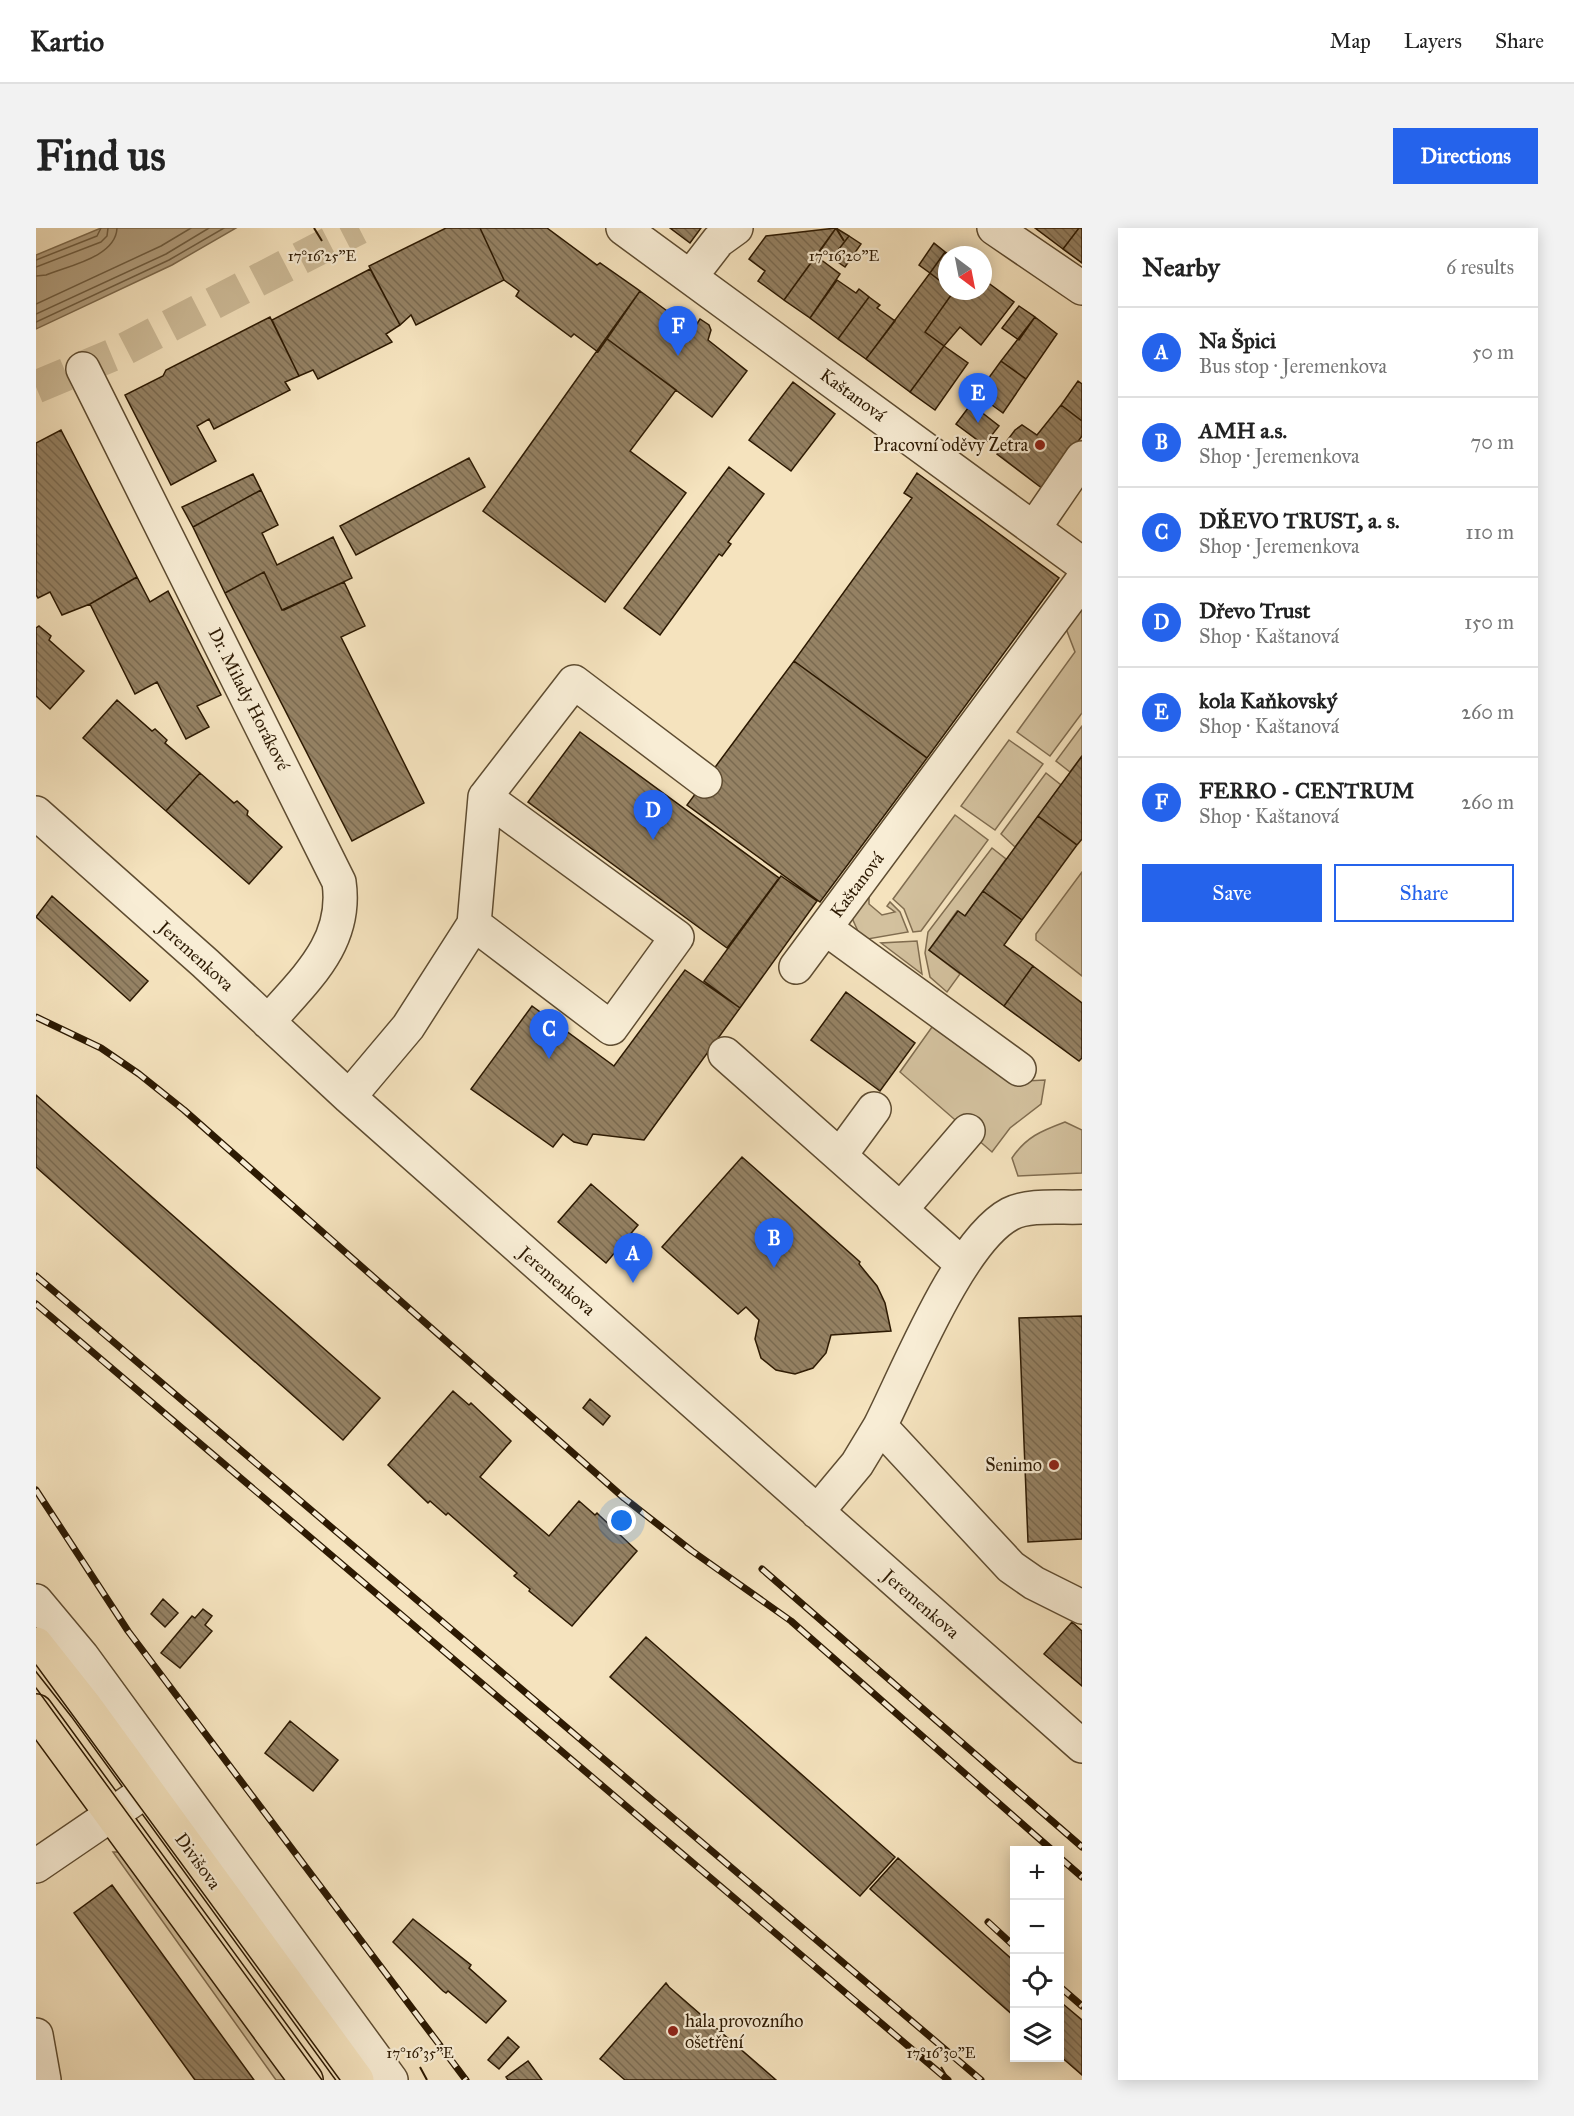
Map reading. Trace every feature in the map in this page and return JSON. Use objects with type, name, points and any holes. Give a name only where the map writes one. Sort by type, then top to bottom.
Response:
[{"type":"main road","name":"Divišova","points":[[36,1644],[357,2080]]},
{"type":"main road","points":[[36,1711],[306,2080]]},
{"type":"street","name":"Kaštanová","points":[[623,228],[1082,564]]},
{"type":"street","points":[[691,276],[718,241],[736,228]]},
{"type":"street","points":[[994,228],[1082,288]]},
{"type":"street","name":"Dr. Milady Horákové","points":[[83,369],[339,882],[341,910],[338,926],[329,947],[268,1022]]},
{"type":"street","points":[[1034,528],[1082,458]]},
{"type":"street","name":"Kaštanová","points":[[796,967],[1082,581]]},
{"type":"street","points":[[349,1096],[408,1027],[474,924],[485,796],[574,682],[705,781]]},
{"type":"street","points":[[474,924],[611,1028],[677,937],[485,796]]},
{"type":"street","name":"Jeremenkova","points":[[36,813],[349,1096],[1082,1746]]},
{"type":"street","name":"Kaštanová","points":[[825,928],[1019,1069]]},
{"type":"street","points":[[725,1054],[902,1208],[962,1264]]},
{"type":"street","points":[[841,1154],[874,1109]]},
{"type":"street","points":[[902,1208],[968,1131]]},
{"type":"street","points":[[817,1512],[857,1464],[880,1426],[962,1264],[987,1232],[1010,1214],[1021,1210],[1082,1207]]},
{"type":"street","points":[[880,1426],[1011,1567],[1034,1583],[1082,1607]]},
{"type":"street","points":[[36,1601],[82,1656],[391,2080]]},
{"type":"street","points":[[36,1866],[146,1791]]},
{"type":"street","points":[[36,2039],[44,2080]]},
{"type":"shaded area","points":[[1082,603],[1082,713],[1050,756],[1017,732],[1075,652],[1065,626]]},
{"type":"shaded area","points":[[1082,726],[1082,756],[1070,772],[1056,761]]},
{"type":"shaded area","points":[[1009,740],[1043,764],[995,830],[961,806]]},
{"type":"shaded area","points":[[1046,773],[1061,785],[1015,847],[1001,834]]},
{"type":"shaded area","points":[[955,815],[988,840],[921,931],[913,932],[904,909],[893,899]]},
{"type":"shaded area","points":[[992,848],[1006,859],[965,916],[957,911],[929,950],[960,974],[947,992],[930,977],[925,953],[928,932]]},
{"type":"shaded area","points":[[1082,872],[1082,976],[1036,940],[1036,934]]},
{"type":"shaded area","points":[[869,892],[869,904],[882,915],[895,912],[887,906],[890,902],[900,912],[908,932],[862,940],[852,918]]},
{"type":"shaded area","points":[[917,941],[922,974],[881,943]]},
{"type":"shaded area","points":[[932,1027],[1009,1082],[1045,1080],[1041,1104],[1010,1128],[992,1152],[900,1072]]},
{"type":"shaded area","points":[[1065,1122],[1082,1130],[1082,1173],[1018,1176],[1012,1158],[1017,1151],[1035,1136]]},
{"type":"shaded area","points":[[113,1852],[119,1852],[294,2080],[276,2080]]},
{"type":"water","points":[[101,228],[236,228],[172,265],[36,329],[36,255]]},
{"type":"building","points":[[446,228],[480,228],[504,280],[416,325],[411,315],[400,325],[369,266]]},
{"type":"building","points":[[480,228],[547,228],[597,265],[600,263],[640,291],[598,352],[574,334],[571,337],[516,296],[519,291],[504,280]]},
{"type":"building","points":[[670,228],[701,228],[690,243]]},
{"type":"building","points":[[836,228],[784,300],[758,281],[765,271],[749,259],[766,236]]},
{"type":"building","points":[[836,228],[849,236],[832,258],[820,251]]},
{"type":"building","points":[[1035,228],[1079,228],[1063,249]]},
{"type":"building","points":[[1079,228],[1082,228],[1082,263],[1063,249]]},
{"type":"building","points":[[849,236],[861,244],[845,267],[832,258]]},
{"type":"building","points":[[934,243],[938,246],[938,262],[930,273],[919,265]]},
{"type":"building","points":[[816,256],[840,274],[810,318],[784,300]]},
{"type":"building","points":[[938,262],[938,279],[930,273]]},
{"type":"building","points":[[370,269],[400,325],[386,334],[392,342],[318,379],[313,370],[299,376],[272,320]]},
{"type":"building","points":[[930,273],[938,279],[938,300],[948,300],[925,332],[944,346],[910,392],[866,359]]},
{"type":"building","points":[[837,280],[856,293],[859,289],[869,297],[838,339],[810,318]]},
{"type":"building","points":[[992,286],[1014,302],[981,345],[960,327],[944,346],[925,332],[948,300],[992,300]]},
{"type":"building","points":[[640,291],[693,330],[700,319],[709,325],[711,330],[708,340],[747,371],[712,417],[606,338]]},
{"type":"building","points":[[869,297],[880,305],[877,308],[895,321],[866,359],[838,339]]},
{"type":"building","points":[[1019,306],[1035,317],[1019,340],[1002,328]]},
{"type":"building","points":[[270,317],[299,376],[285,382],[290,390],[214,429],[209,419],[197,426],[216,461],[171,485],[125,395],[163,376],[166,370]]},
{"type":"building","points":[[1035,317],[1057,334],[1026,379],[1001,361]]},
{"type":"building","points":[[606,338],[676,390],[630,451],[686,493],[605,602],[483,511]]},
{"type":"building","points":[[944,346],[968,363],[935,410],[910,392]]},
{"type":"building","points":[[1001,361],[1026,379],[1003,413],[977,394]]},
{"type":"building","points":[[1078,381],[1082,384],[1082,421],[1061,405]]},
{"type":"building","points":[[793,382],[835,414],[791,471],[749,440]]},
{"type":"building","points":[[971,404],[999,426],[984,445],[956,424]]},
{"type":"building","name":"Pracovní oděvy Zetra","points":[[1061,405],[1082,421],[1082,436],[1043,489],[997,454],[1015,430],[1022,425],[1037,435]]},
{"type":"building","points":[[61,430],[137,577],[90,604],[62,615],[50,592],[38,598],[36,595],[36,443]]},
{"type":"building","points":[[469,458],[485,487],[356,555],[340,526]]},
{"type":"building","points":[[729,467],[764,494],[728,542],[731,544],[722,556],[719,554],[660,635],[624,608]]},
{"type":"building","points":[[917,473],[1059,578],[927,758],[794,661],[912,498],[904,493]]},
{"type":"building","points":[[253,474],[261,490],[193,527],[182,507]]},
{"type":"building","points":[[261,490],[278,525],[262,533],[277,565],[333,537],[352,578],[284,610],[264,572],[225,593],[193,527]]},
{"type":"building","points":[[264,572],[282,610],[344,582],[365,626],[341,637],[424,803],[352,841],[225,593]]},
{"type":"building","points":[[137,577],[150,602],[168,591],[221,695],[197,706],[209,727],[186,739],[157,682],[135,694],[90,604]]},
{"type":"building","points":[[39,626],[51,636],[49,640],[84,671],[50,709],[36,696],[36,628]]},
{"type":"building","points":[[794,661],[927,758],[820,902],[687,805]]},
{"type":"building","points":[[117,700],[152,731],[155,729],[167,740],[165,743],[200,773],[166,811],[83,738]]},
{"type":"building","points":[[580,732],[779,878],[727,948],[528,802]]},
{"type":"building","points":[[1082,756],[1082,839],[1077,845],[1038,816]]},
{"type":"building","points":[[200,773],[234,803],[237,801],[248,811],[247,815],[282,847],[249,884],[166,811]]},
{"type":"building","points":[[1038,816],[1077,845],[1022,920],[983,891]]},
{"type":"building","points":[[781,876],[817,901],[740,1008],[704,981]]},
{"type":"building","points":[[983,891],[1022,920],[1004,945],[1033,966],[1004,1006],[929,950],[958,911],[965,916]]},
{"type":"building","points":[[52,896],[148,981],[130,1001],[36,917]]},
{"type":"building","points":[[1033,966],[1082,1003],[1082,1058],[1079,1061],[1004,1006]]},
{"type":"building","points":[[685,970],[740,1008],[644,1140],[593,1134],[587,1145],[574,1142],[563,1134],[553,1147],[471,1089],[532,1006],[614,1066]]},
{"type":"building","points":[[846,992],[915,1043],[880,1091],[811,1040]]},
{"type":"building","points":[[36,1095],[380,1398],[343,1440],[36,1167]]},
{"type":"building","points":[[742,1157],[860,1262],[859,1264],[877,1286],[885,1303],[891,1331],[831,1335],[826,1353],[813,1368],[795,1374],[776,1370],[761,1358],[755,1339],[759,1320],[746,1307],[738,1314],[662,1247]]},
{"type":"building","points":[[591,1184],[638,1225],[606,1263],[558,1222]]},
{"type":"building","name":"Senimo","points":[[1082,1316],[1082,1539],[1028,1542],[1019,1318]]},
{"type":"building","points":[[453,1391],[469,1405],[471,1403],[511,1441],[480,1477],[549,1536],[579,1501],[595,1515],[597,1513],[637,1551],[572,1626],[529,1591],[530,1589],[514,1576],[517,1573],[448,1513],[446,1515],[430,1501],[428,1503],[388,1465]]},
{"type":"building","points":[[590,1399],[610,1416],[603,1425],[583,1408]]},
{"type":"building","points":[[163,1599],[178,1613],[165,1627],[151,1614]]},
{"type":"building","points":[[203,1609],[212,1616],[205,1625],[212,1631],[180,1668],[161,1653],[192,1616],[195,1618]]},
{"type":"building","points":[[1072,1622],[1082,1631],[1082,1686],[1044,1654]]},
{"type":"building","points":[[646,1637],[895,1857],[860,1896],[610,1677]]},
{"type":"building","points":[[290,1721],[338,1760],[313,1791],[265,1753]]},
{"type":"building","points":[[898,1858],[1010,1957],[1010,2012],[870,1889]]},
{"type":"building","points":[[112,1885],[254,2080],[195,2080],[74,1913]]},
{"type":"building","points":[[413,1919],[471,1965],[469,1968],[506,2001],[486,2023],[448,1991],[446,1993],[443,1991],[393,1942]]},
{"type":"building","name":"hala provozního ošetření","points":[[666,1983],[776,2080],[625,2080],[600,2059]]},
{"type":"building","points":[[1064,2005],[1082,2020],[1082,2075],[1064,2059]]},
{"type":"building","points":[[508,2037],[519,2047],[499,2069],[488,2060]]},
{"type":"building","points":[[528,2061],[542,2080],[508,2080],[506,2077]]},
{"type":"tunnel","points":[[36,387],[115,354],[359,228]]},
{"type":"tram line","points":[[36,1665],[340,2080]]},
{"type":"tram line","points":[[36,1688],[322,2080]]},
{"type":"railway","points":[[36,1017],[101,1048],[139,1074],[184,1110],[624,1498],[692,1551],[791,1621],[1047,1846]]},
{"type":"railway","points":[[36,1276],[981,2080]]},
{"type":"railway","points":[[36,1304],[948,2080]]},
{"type":"railway","points":[[36,1490],[128,1631],[466,2080]]},
{"type":"railway","points":[[762,1569],[1082,1847]]},
{"type":"railway","points":[[1064,1861],[1082,1877]]},
{"type":"railway","points":[[988,1922],[1010,1942]]},
{"type":"railway","points":[[1064,1990],[1082,2006]]},
{"type":"place","name":"FERRO - CENTRUM","points":[[678,356]]},
{"type":"place","name":"kola Kaňkovský","points":[[978,423]]},
{"type":"place","name":"Pracovní oděvy Zetra","points":[[1040,445]]},
{"type":"place","name":"Dřevo Trust","points":[[653,840]]},
{"type":"place","name":"DŘEVO TRUST, a. s.","points":[[549,1059]]},
{"type":"place","name":"AMH a.s.","points":[[774,1268]]},
{"type":"place","name":"Na Špici","points":[[633,1283]]},
{"type":"place","name":"Senimo","points":[[1054,1465]]},
{"type":"place","name":"hala provozního ošetření","points":[[673,2031]]}]
